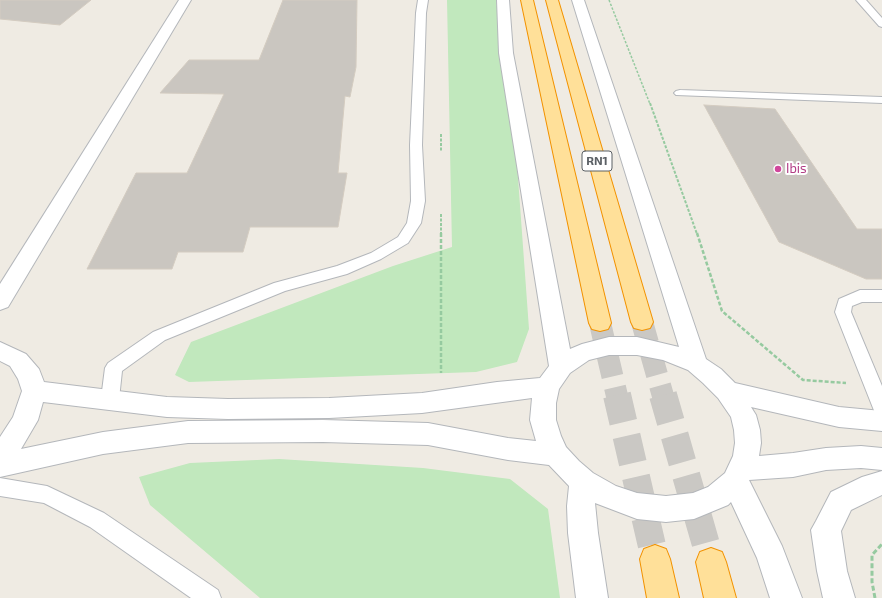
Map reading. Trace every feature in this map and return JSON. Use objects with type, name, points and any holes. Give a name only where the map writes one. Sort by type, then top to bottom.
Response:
[{"type":"highway","name":"RN1","points":[[528,0],[600,323]]},
{"type":"highway","name":"RN1","points":[[552,0],[642,322]]},
{"type":"highway","points":[[655,559],[663,598]]},
{"type":"highway","points":[[710,562],[720,598]]},
{"type":"street","points":[[0,302],[185,0]]},
{"type":"street","points":[[34,391],[167,407],[228,410],[329,408],[422,403],[497,392],[554,377],[582,354],[609,346],[637,346],[667,352],[696,364],[712,376],[727,391],[743,416],[747,430],[748,443],[746,456],[738,475],[718,496],[694,506],[666,509],[637,506],[622,501],[608,496],[583,482],[557,455],[548,438],[543,420],[543,403],[554,377],[506,53],[503,0]]},
{"type":"street","points":[[578,0],[696,364]]},
{"type":"street","points":[[0,352],[18,360],[30,376],[34,391],[25,420],[9,445],[0,452]]},
{"type":"street","points":[[727,391],[839,417],[882,421]]},
{"type":"street","points":[[0,465],[104,443],[188,432],[323,431],[428,434],[508,449],[557,455]]},
{"type":"street","points":[[738,475],[826,459],[882,459]]},
{"type":"street","points":[[738,475],[771,556],[786,598]]},
{"type":"street","points":[[583,482],[581,506],[583,533],[592,598]]},
{"type":"street","points":[[839,598],[832,571],[826,530],[841,501],[872,486],[882,483]]},
{"type":"lane","points":[[110,399],[114,368],[159,336],[280,287],[342,270],[376,256],[403,240],[414,223],[418,201],[416,145],[421,13],[423,0]]},
{"type":"lane","points":[[861,0],[882,24]]},
{"type":"lane","points":[[680,93],[882,100]]},
{"type":"lane","points":[[882,296],[860,296],[845,303],[843,312],[882,408]]},
{"type":"lane","points":[[0,487],[48,495],[97,520],[210,598]]},
{"type":"path","points":[[609,0],[657,122],[703,250],[722,311],[803,380],[873,385]]},
{"type":"path","points":[[875,598],[872,582],[872,555],[882,544]]},
{"type":"green space","points":[[447,0],[496,0],[517,164],[529,329],[517,362],[476,372],[189,382],[175,375],[191,342],[393,266],[452,247]]},
{"type":"green space","points":[[279,459],[423,468],[510,479],[548,509],[560,598],[260,598],[150,505],[139,477],[190,463]]},
{"type":"building","points":[[0,0],[91,0],[60,25],[0,19]]},
{"type":"building","points":[[283,0],[357,0],[356,67],[350,97],[345,96],[338,173],[347,173],[338,227],[250,227],[243,252],[178,252],[172,269],[87,269],[136,173],[187,173],[224,94],[160,93],[189,60],[259,60]]},
{"type":"building","name":"Ibis","points":[[704,105],[775,109],[857,229],[882,229],[882,279],[866,279],[779,242]]},
{"type":"tunnel","points":[[642,322],[663,396]]},
{"type":"tunnel","points":[[600,323],[617,396]]},
{"type":"tunnel","points":[[617,395],[655,559]]},
{"type":"tunnel","points":[[663,395],[711,562]]},
{"type":"place","name":"Ibis","points":[[778,169]]}]
